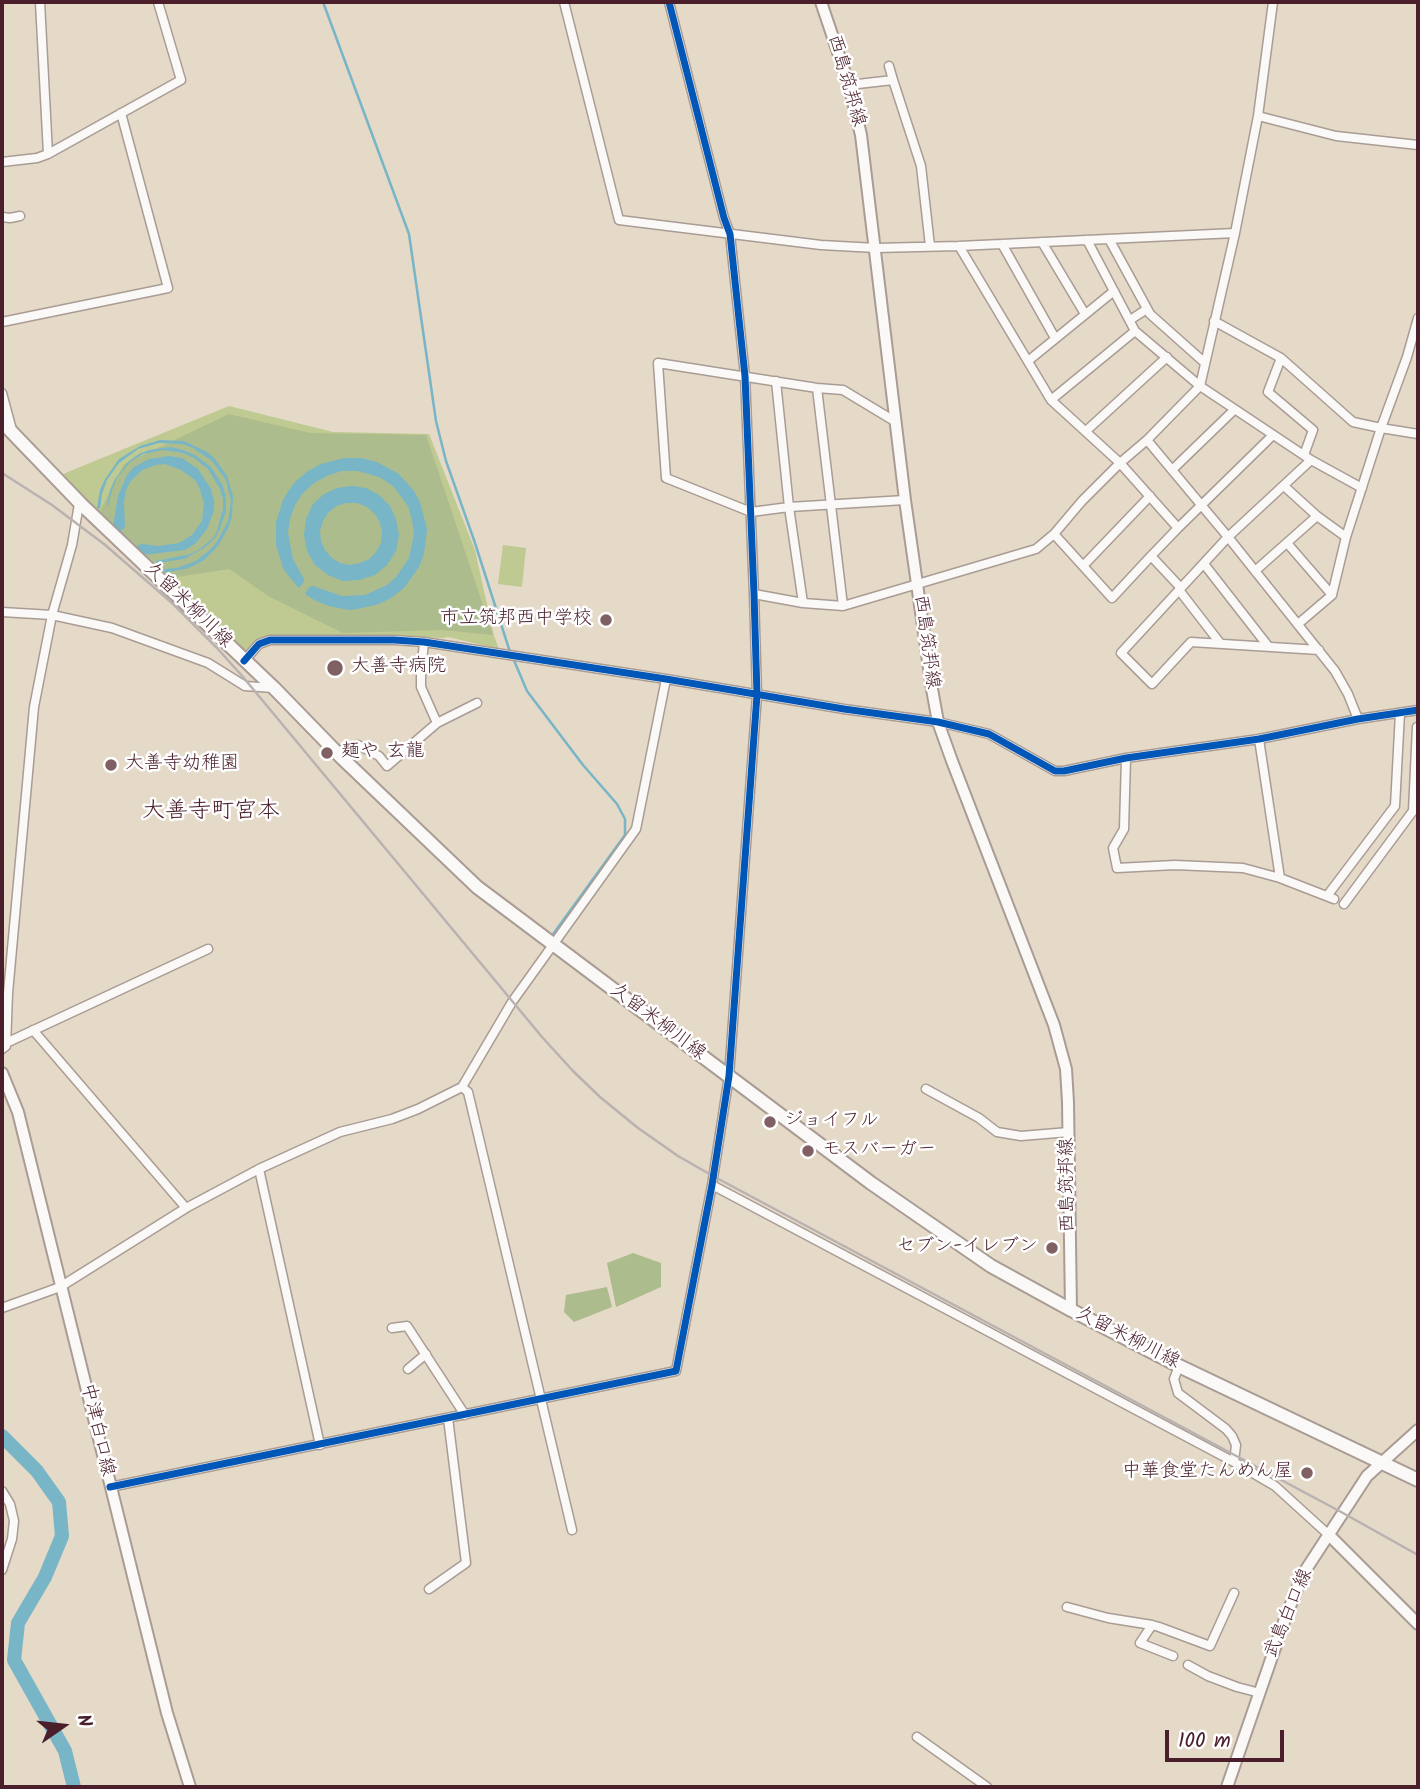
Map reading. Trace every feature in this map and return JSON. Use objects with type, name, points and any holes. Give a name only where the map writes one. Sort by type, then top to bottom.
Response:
[{"type":"main road","name":"西島筑邦線","points":[[821,2],[849,85],[861,135],[905,500],[938,722],[1055,1028],[1066,1069],[1071,1310]]},
{"type":"main road","name":"久留米柳川線","points":[[2,422],[81,504],[477,887],[871,1183],[990,1266],[1071,1310],[1179,1366],[1418,1480]]},
{"type":"main road","name":"中津白口線","points":[[2,1073],[18,1112],[167,1713],[190,1787]]},
{"type":"main road","name":"武島白口線","points":[[1227,1787],[1303,1574],[1367,1476],[1418,1430]]},
{"type":"main road","points":[[1330,1535],[1418,1624]]},
{"type":"street","points":[[30,2],[40,3],[48,154]]},
{"type":"street","points":[[2,162],[48,154],[181,80],[158,2]]},
{"type":"street","points":[[564,2],[619,220],[821,245],[876,248],[1235,233]]},
{"type":"street","points":[[110,1487],[676,1371],[712,1185],[729,1076],[757,695],[745,376],[730,234],[669,2]]},
{"type":"street","points":[[754,594],[803,603],[843,606],[1036,549],[1200,386],[1258,116],[1273,2]]},
{"type":"street","points":[[889,66],[921,166],[930,246]]},
{"type":"street","points":[[849,85],[893,80]]},
{"type":"street","points":[[2,322],[168,288],[121,113]]},
{"type":"street","points":[[1258,116],[1336,136],[1418,145]]},
{"type":"street","points":[[2,217],[20,216]]},
{"type":"street","points":[[1109,239],[1150,314],[1205,363]]},
{"type":"street","points":[[1087,240],[1135,331],[1200,386],[1234,410],[1308,458],[1362,488]]},
{"type":"street","points":[[1042,242],[1085,314]]},
{"type":"street","points":[[1002,244],[1055,338]]},
{"type":"street","points":[[960,246],[1051,400],[1120,463],[1178,528]]},
{"type":"street","points":[[1028,361],[1114,291]]},
{"type":"street","points":[[1129,320],[1147,309]]},
{"type":"street","points":[[1298,624],[1332,595],[1346,537],[1418,318]]},
{"type":"street","points":[[1214,321],[1281,358],[1353,422],[1418,434]]},
{"type":"street","points":[[1051,400],[1135,331]]},
{"type":"street","points":[[1086,431],[1167,358]]},
{"type":"street","points":[[1281,358],[1268,392],[1313,430],[1308,458],[1284,486],[1228,537],[1121,653],[1152,684],[1191,642],[1319,650]]},
{"type":"street","points":[[896,422],[842,390],[658,363],[666,478],[751,512],[905,500]]},
{"type":"street","points":[[776,381],[789,508],[803,603]]},
{"type":"street","points":[[817,388],[843,606]]},
{"type":"street","points":[[2,393],[12,432]]},
{"type":"street","points":[[1172,470],[1234,410]]},
{"type":"street","points":[[1054,534],[1112,598],[1178,528],[1273,435]]},
{"type":"street","points":[[1147,440],[1335,671],[1358,719]]},
{"type":"street","points":[[1284,486],[1317,516],[1346,537]]},
{"type":"street","points":[[1083,566],[1150,496]]},
{"type":"street","points":[[4,1046],[34,707],[52,615],[81,504]]},
{"type":"street","points":[[1255,570],[1317,516]]},
{"type":"street","points":[[1287,543],[1332,595]]},
{"type":"street","points":[[1151,556],[1180,589],[1220,643]]},
{"type":"street","points":[[1204,564],[1268,646]]},
{"type":"street","points":[[2,612],[52,615],[112,628],[208,663],[244,686],[274,688]]},
{"type":"street","points":[[244,661],[260,644],[270,640],[424,642],[938,722],[989,734],[1055,771],[1259,739],[1418,710]]},
{"type":"street","points":[[424,642],[421,687],[437,723]]},
{"type":"street","points":[[2,1308],[60,1287],[186,1208],[259,1169],[340,1132],[392,1119],[462,1087],[512,1002],[636,829],[666,679]]},
{"type":"street","points":[[343,759],[358,745],[379,756],[387,766],[437,723],[477,703]]},
{"type":"street","points":[[1126,758],[1124,829],[1113,848],[1117,868],[1175,865],[1243,867],[1331,897],[1395,806],[1400,713]]},
{"type":"street","points":[[1344,905],[1413,811],[1418,727]]},
{"type":"street","points":[[1259,739],[1280,878]]},
{"type":"street","points":[[4,1046],[208,949]]},
{"type":"street","points":[[33,1030],[186,1208]]},
{"type":"street","points":[[462,1087],[468,1092],[572,1530]]},
{"type":"street","points":[[926,1089],[979,1118],[998,1132],[1021,1136],[1069,1132]]},
{"type":"street","points":[[259,1169],[320,1445]]},
{"type":"street","points":[[712,1185],[1234,1462],[1275,1486],[1330,1535]]},
{"type":"street","points":[[392,1328],[407,1326],[465,1415]]},
{"type":"street","points":[[408,1369],[426,1354]]},
{"type":"street","points":[[1179,1366],[1174,1379],[1178,1393],[1232,1436],[1236,1445],[1234,1462]]},
{"type":"street","points":[[429,1589],[466,1563],[448,1418]]},
{"type":"street","points":[[2,1492],[10,1504],[14,1521],[12,1539],[2,1570]]},
{"type":"street","points":[[1067,1607],[1108,1618],[1152,1625],[1210,1646],[1234,1593]]},
{"type":"street","points":[[1152,1625],[1140,1643],[1173,1656]]},
{"type":"street","points":[[1188,1665],[1208,1676],[1260,1693]]},
{"type":"street","points":[[917,1737],[987,1787]]},
{"type":"green space","points":[[229,406],[333,432],[429,434],[475,550],[499,649],[448,637],[417,637],[259,642],[244,655],[58,476]]},
{"type":"green space","points":[[229,414],[310,433],[426,435],[493,635],[442,630],[343,633],[270,597],[229,569],[171,578],[100,511],[124,464]]},
{"type":"green space","points":[[503,545],[526,548],[522,587],[498,584]]},
{"type":"green space","points":[[633,1253],[661,1263],[661,1287],[616,1307],[607,1263]]},
{"type":"green space","points":[[607,1287],[612,1307],[574,1322],[564,1312],[566,1295]]},
{"type":"water","points":[[160,440],[184,441],[207,452],[227,476],[233,496],[232,517],[218,546],[195,565],[167,572],[164,572],[164,569],[177,568],[196,561],[212,548],[228,521],[231,501],[226,480],[212,461],[183,444],[159,443],[138,449],[119,463],[107,480],[100,509],[97,508],[100,490],[119,459],[140,446]]},
{"type":"water","points":[[171,447],[195,455],[211,467],[223,486],[226,511],[215,538],[204,548],[184,559],[156,563],[200,549],[214,537],[223,509],[220,489],[208,469],[183,453],[163,450],[143,454],[130,462],[117,478],[107,506],[115,479],[129,461],[149,450]]},
{"type":"water","points":[[169,456],[182,458],[198,469],[211,489],[214,510],[207,529],[195,544],[185,550],[143,555],[113,526],[118,496],[127,475],[134,467],[149,459]],"holes":[[[165,464],[181,470],[195,480],[199,487],[204,503],[202,521],[192,535],[179,543],[136,546],[121,531],[125,527],[124,502],[130,482],[142,470],[156,465]]]},
{"type":"water","points":[[344,458],[362,458],[377,462],[399,474],[420,502],[427,529],[424,554],[419,567],[404,588],[379,604],[349,610],[329,606],[305,594],[309,587],[313,586],[342,596],[365,595],[387,585],[396,577],[409,558],[414,534],[408,506],[393,486],[369,474],[342,471],[314,483],[303,493],[295,505],[288,533],[293,559],[304,579],[299,588],[283,568],[276,545],[276,522],[289,490],[308,471],[321,464]]},
{"type":"water","points":[[337,488],[366,488],[379,495],[390,506],[396,519],[399,535],[396,551],[387,565],[375,575],[343,581],[328,575],[315,565],[307,551],[304,535],[306,519],[313,504],[324,494]],"holes":[[[357,503],[375,514],[380,523],[381,543],[369,559],[350,565],[332,558],[325,550],[320,531],[328,513],[336,506]]]},
{"type":"waterway","points":[[323,2],[409,234],[436,421],[446,461],[510,652]]},
{"type":"waterway","points":[[513,658],[527,691],[583,765],[617,804],[625,819],[625,835],[551,937]]},
{"type":"waterway","points":[[2,1436],[37,1471],[59,1502],[62,1536],[45,1577],[18,1623],[14,1660],[65,1751],[74,1787]]},
{"type":"railway","points":[[2,473],[52,505],[104,544],[172,603],[217,648],[542,1037],[600,1097],[638,1128],[713,1176],[1418,1555]]},
{"type":"cycle path","points":[[110,1487],[676,1371],[712,1185],[729,1076],[757,695],[745,376],[730,234],[669,2]]},
{"type":"cycle path","points":[[244,661],[259,644],[270,640],[424,642],[938,722],[989,734],[1055,771],[1259,739],[1418,710]]},
{"type":"place","name":"市立筑邦西中学校","points":[[606,620]]},
{"type":"place","name":"大善寺病院","points":[[335,668]]},
{"type":"place","name":"麺や 玄龍","points":[[327,753]]},
{"type":"place","name":"大善寺幼稚園","points":[[111,765]]},
{"type":"place","name":"ジョイフル","points":[[770,1122]]},
{"type":"place","name":"モスバーガー","points":[[808,1151]]},
{"type":"place","name":"セブン-イレブン","points":[[1052,1248]]},
{"type":"place","name":"中華食堂たんめん屋","points":[[1307,1473]]},
{"type":"district","name":"大善寺町宮本","points":[[211,813]]}]
